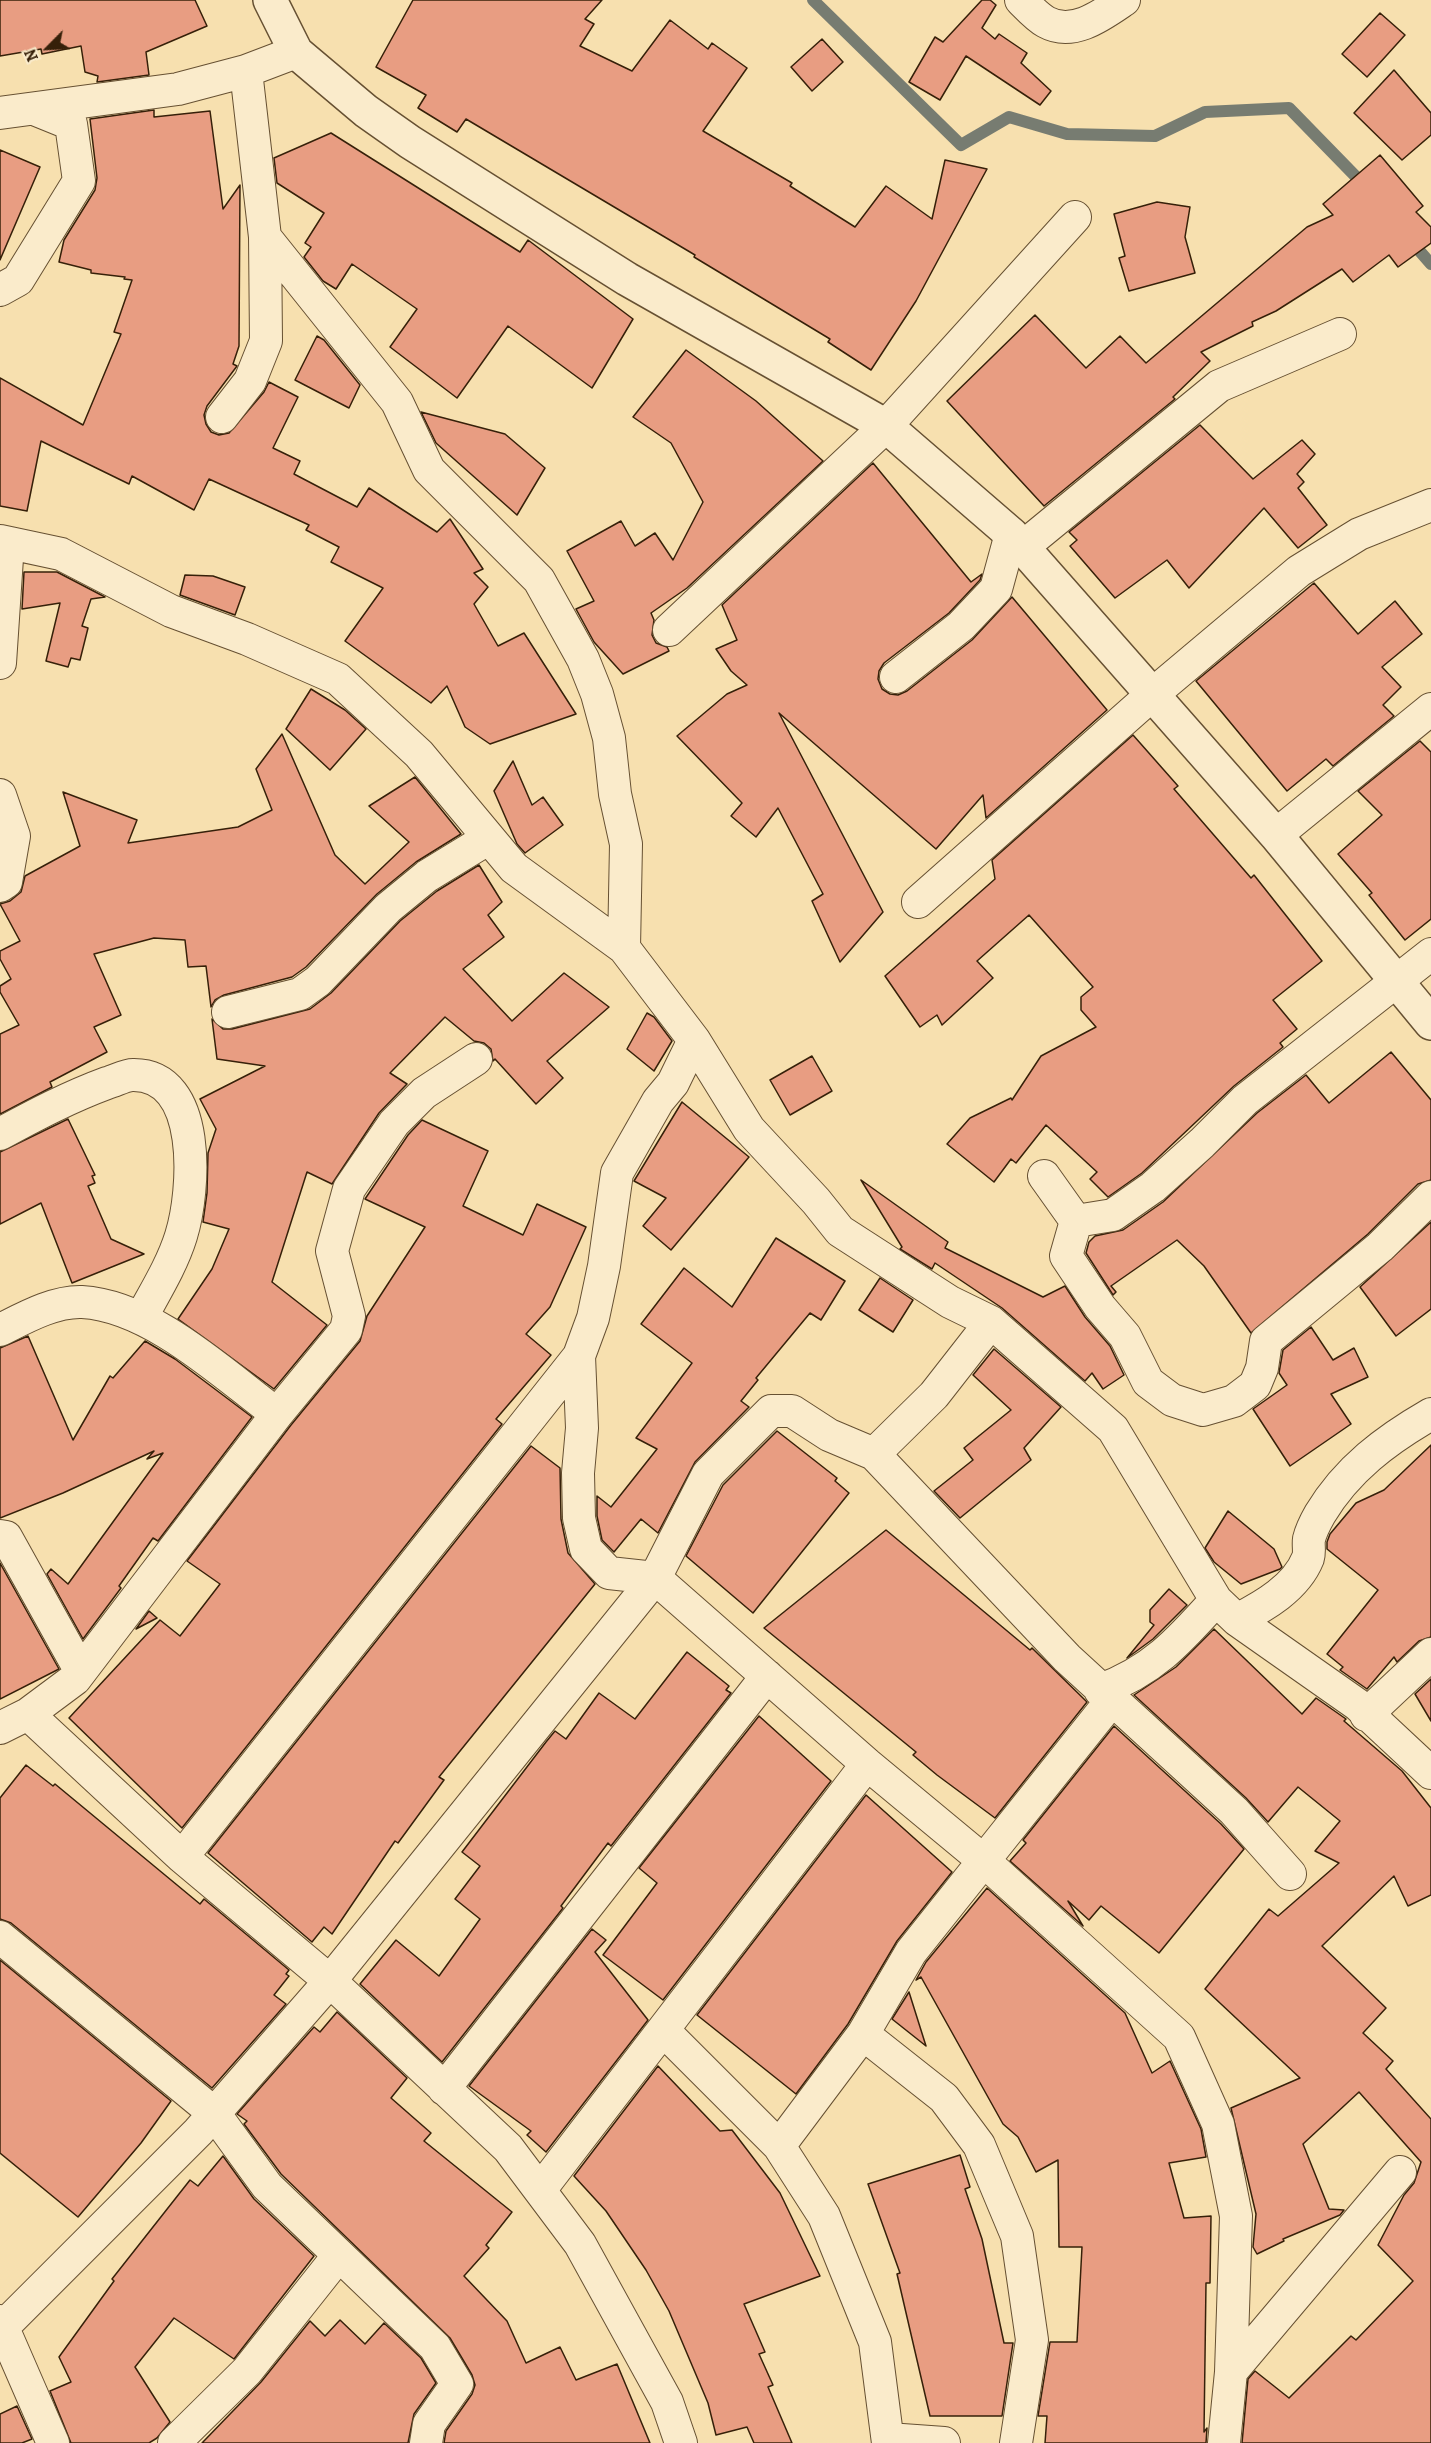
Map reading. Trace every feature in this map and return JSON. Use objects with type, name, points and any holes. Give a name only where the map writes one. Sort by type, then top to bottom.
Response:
[{"type":"street","points":[[270,0],[297,52],[366,111],[410,142],[627,279],[886,426],[1018,540],[1276,835],[1431,1023]]},
{"type":"street","points":[[1021,0],[1046,22],[1070,28],[1099,17],[1124,0]]},
{"type":"street","points":[[0,113],[178,89],[246,71],[297,52]]},
{"type":"street","points":[[222,417],[250,381],[266,341],[265,237],[246,71]]},
{"type":"street","points":[[0,290],[18,280],[79,181],[71,124],[34,109]]},
{"type":"street","points":[[669,630],[886,426],[1075,218]]},
{"type":"street","points":[[265,237],[398,402],[429,470],[539,580],[583,659],[597,694],[609,738],[616,804],[626,844],[624,948]]},
{"type":"street","points":[[896,677],[961,626],[996,589],[1018,540],[1219,386],[1340,334]]},
{"type":"street","points":[[918,902],[1154,693],[1299,571],[1359,534],[1431,505]]},
{"type":"street","points":[[0,663],[4,542],[61,554],[171,611],[247,639],[338,680],[419,754],[514,868],[624,948],[694,1040],[749,1129],[816,1201],[840,1231],[950,1302],[991,1322],[1113,1429],[1227,1610],[1358,1705],[1366,1715],[1431,1773]]},
{"type":"street","points":[[1276,835],[1431,709]]},
{"type":"street","points":[[0,795],[14,836],[6,882],[0,886]]},
{"type":"street","points":[[228,1012],[300,994],[318,981],[403,895],[427,876],[489,838]]},
{"type":"street","points":[[1076,1221],[1113,1215],[1153,1187],[1245,1100],[1431,954]]},
{"type":"street","points":[[182,1857],[579,1356],[593,1318],[604,1266],[617,1173],[658,1101],[673,1083],[694,1040]]},
{"type":"street","points":[[0,1728],[28,1714],[75,1678],[277,1414],[346,1330],[349,1316],[332,1251],[349,1190],[394,1123],[424,1093],[476,1059]]},
{"type":"street","points":[[0,1134],[69,1097],[132,1075],[154,1078],[167,1085],[176,1097],[189,1134],[187,1209],[171,1259],[141,1318]]},
{"type":"street","points":[[1044,1176],[1076,1221]]},
{"type":"street","points":[[1076,1221],[1066,1256],[1100,1307],[1125,1336],[1148,1382],[1172,1400],[1203,1410],[1234,1401],[1256,1385],[1262,1368],[1266,1341],[1380,1247],[1431,1197]]},
{"type":"street","points":[[0,1330],[30,1315],[81,1302],[116,1308],[141,1318],[188,1348],[277,1414]]},
{"type":"street","points":[[874,1454],[934,1395],[991,1322]]},
{"type":"street","points":[[579,1356],[582,1428],[578,1473],[579,1518],[586,1549],[609,1573],[655,1578],[867,1764],[984,1862],[1179,2037],[1218,2124],[1236,2216],[1231,2372],[1224,2443]]},
{"type":"street","points":[[53,2443],[1,2327],[214,2113],[330,1982],[655,1578],[708,1474],[771,1411],[792,1411],[829,1435],[874,1454],[1067,1658],[1234,1811],[1290,1874]]},
{"type":"street","points":[[779,2146],[863,2034],[911,1952],[984,1862],[1106,1695],[1121,1682],[1170,1651],[1227,1610],[1269,1604],[1298,1575],[1309,1556],[1310,1538],[1319,1516],[1339,1485],[1387,1440],[1431,1414]]},
{"type":"street","points":[[0,1536],[6,1537],[80,1670]]},
{"type":"street","points":[[1366,1715],[1431,1654]]},
{"type":"street","points":[[444,2089],[767,1676]]},
{"type":"street","points":[[28,1714],[182,1857],[330,1982],[508,2148],[585,2253],[668,2402],[681,2443]]},
{"type":"street","points":[[540,2190],[867,1764]]},
{"type":"street","points":[[0,1936],[214,2113],[267,2186],[435,2347],[457,2384],[429,2424],[426,2443]]},
{"type":"street","points":[[663,2030],[779,2146],[824,2216],[875,2342],[888,2441],[944,2443]]},
{"type":"street","points":[[863,2034],[944,2098],[979,2145],[1017,2236],[1032,2340],[1016,2443]]},
{"type":"street","points":[[1231,2372],[1400,2172]]},
{"type":"street","points":[[174,2443],[247,2371],[339,2255]]},
{"type":"building","points":[[0,0],[195,0],[207,26],[146,52],[149,75],[97,82],[98,76],[85,72],[81,46],[42,54],[41,49],[0,56]]},
{"type":"building","points":[[413,0],[602,0],[585,19],[594,24],[580,46],[632,71],[670,20],[708,49],[712,43],[747,68],[703,131],[792,183],[790,186],[855,227],[886,186],[932,219],[945,160],[987,169],[916,301],[871,370],[828,342],[830,339],[694,257],[695,255],[466,119],[457,132],[418,108],[426,95],[376,67]]},
{"type":"building","points":[[982,0],[990,0],[996,5],[982,28],[995,39],[999,34],[1027,53],[1021,63],[1051,91],[1040,105],[966,56],[940,100],[909,82],[935,37],[943,42]]},
{"type":"building","points":[[1380,13],[1405,35],[1367,77],[1342,54]]},
{"type":"building","points":[[822,39],[843,62],[812,91],[791,67]]},
{"type":"building","points":[[1394,70],[1431,113],[1431,135],[1402,160],[1354,113]]},
{"type":"building","points":[[154,110],[154,117],[210,111],[223,209],[240,185],[239,346],[233,364],[237,366],[207,406],[204,415],[211,432],[219,435],[229,433],[264,392],[269,382],[298,397],[273,448],[300,461],[294,474],[357,507],[369,488],[437,532],[450,519],[483,569],[474,573],[488,587],[474,604],[498,646],[524,633],[576,714],[490,744],[465,727],[447,686],[431,703],[345,641],[383,588],[331,562],[339,547],[306,530],[309,525],[209,479],[194,510],[132,476],[129,484],[41,441],[27,511],[0,506],[0,378],[83,425],[121,334],[114,332],[132,280],[91,273],[91,270],[59,262],[64,240],[95,190],[97,178],[90,119]]},
{"type":"building","points":[[331,133],[520,252],[528,240],[633,319],[592,388],[508,326],[457,398],[390,347],[417,309],[352,264],[336,289],[323,281],[304,257],[311,247],[305,243],[324,213],[277,183],[274,158]]},
{"type":"building","points":[[0,150],[40,167],[0,260]]},
{"type":"building","points":[[1380,155],[1423,206],[1416,212],[1431,227],[1431,243],[1398,267],[1389,255],[1353,282],[1342,269],[1276,311],[1252,322],[1253,326],[1201,352],[1210,361],[1173,397],[1175,399],[1044,506],[947,401],[1035,315],[1086,368],[1120,336],[1146,363],[1307,227],[1333,215],[1323,204]]},
{"type":"building","points":[[1157,202],[1190,207],[1185,237],[1195,273],[1129,291],[1119,258],[1125,256],[1114,214]]},
{"type":"building","points":[[317,336],[324,340],[360,385],[349,408],[295,380]]},
{"type":"building","points":[[686,350],[756,401],[823,461],[687,588],[651,613],[654,620],[652,635],[656,643],[667,647],[669,651],[623,674],[594,642],[576,609],[594,601],[567,551],[621,521],[635,546],[655,533],[673,560],[703,502],[671,443],[633,417]]},
{"type":"building","points":[[421,412],[505,434],[545,468],[517,515],[436,443]]},
{"type":"building","points":[[1200,425],[1253,479],[1302,440],[1315,454],[1297,474],[1304,482],[1298,488],[1327,525],[1298,548],[1264,508],[1189,588],[1167,560],[1115,598],[1070,546],[1077,540],[1069,532]]},
{"type":"building","points":[[873,463],[971,582],[982,574],[980,580],[949,613],[884,663],[879,671],[878,679],[882,689],[890,694],[898,695],[907,691],[972,640],[1012,597],[1107,710],[986,818],[983,795],[936,849],[779,713],[883,912],[840,962],[812,901],[823,894],[778,808],[756,837],[731,816],[742,803],[677,736],[727,694],[747,685],[731,671],[716,649],[737,640],[722,605]]},
{"type":"building","points":[[24,572],[57,572],[105,597],[91,599],[82,626],[88,628],[80,660],[71,658],[68,667],[46,661],[60,603],[22,609]]},
{"type":"building","points":[[185,575],[213,576],[245,587],[235,615],[180,595]]},
{"type":"building","points":[[1314,583],[1358,634],[1395,601],[1422,634],[1382,667],[1401,687],[1383,705],[1394,716],[1333,766],[1326,759],[1287,791],[1196,681]]},
{"type":"building","points":[[311,689],[345,710],[366,729],[330,770],[286,729]]},
{"type":"building","points":[[282,734],[335,855],[365,884],[409,842],[369,806],[415,777],[461,834],[416,862],[377,894],[306,967],[292,977],[224,995],[215,1000],[211,1007],[206,966],[188,967],[185,940],[154,938],[94,954],[121,1015],[94,1027],[107,1052],[50,1082],[52,1087],[0,1114],[0,1034],[19,1025],[0,992],[0,986],[11,979],[0,959],[0,951],[20,941],[0,904],[10,901],[21,892],[25,876],[80,846],[63,792],[137,820],[128,843],[238,827],[272,810],[256,769]]},
{"type":"building","points":[[1133,735],[1178,786],[1174,789],[1251,878],[1254,875],[1322,961],[1273,1000],[1297,1029],[1280,1043],[1283,1047],[1234,1086],[1142,1173],[1108,1197],[1090,1179],[1097,1172],[1046,1125],[1016,1163],[1011,1159],[994,1182],[947,1144],[970,1118],[1011,1098],[1012,1100],[1041,1056],[1096,1027],[1081,1010],[1081,997],[1093,987],[1029,915],[977,961],[993,978],[942,1025],[937,1015],[920,1027],[885,976],[995,879],[992,860]]},
{"type":"building","points":[[1420,741],[1431,752],[1431,919],[1405,940],[1369,895],[1372,893],[1338,854],[1382,815],[1358,791]]},
{"type":"building","points":[[513,761],[532,805],[543,797],[563,825],[525,853],[517,844],[494,791]]},
{"type":"building","points":[[479,865],[502,902],[488,915],[504,937],[463,969],[512,1021],[564,973],[609,1007],[547,1061],[563,1078],[536,1104],[495,1059],[493,1061],[491,1049],[484,1043],[474,1041],[445,1017],[390,1073],[407,1084],[379,1113],[332,1184],[307,1172],[272,1282],[327,1325],[274,1389],[178,1319],[212,1269],[229,1229],[203,1222],[207,1193],[208,1153],[216,1129],[200,1099],[265,1066],[217,1059],[212,1019],[223,1029],[232,1029],[310,1009],[331,993],[400,921],[437,891]]},
{"type":"building","points":[[647,1013],[654,1017],[672,1041],[654,1071],[627,1049]]},
{"type":"building","points":[[1391,1052],[1431,1100],[1431,1180],[1418,1184],[1368,1234],[1251,1333],[1204,1266],[1177,1240],[1111,1286],[1116,1292],[1113,1295],[1086,1253],[1089,1242],[1095,1236],[1123,1230],[1163,1202],[1257,1113],[1306,1075],[1329,1103]]},
{"type":"building","points":[[812,1056],[832,1091],[790,1115],[770,1080]]},
{"type":"building","points":[[682,1102],[749,1157],[671,1250],[643,1226],[666,1198],[634,1181]]},
{"type":"building","points":[[68,1119],[95,1175],[92,1176],[95,1183],[88,1186],[111,1239],[144,1254],[72,1283],[41,1203],[0,1224],[0,1152]]},
{"type":"building","points":[[422,1120],[488,1151],[463,1206],[523,1235],[537,1204],[586,1227],[550,1307],[526,1334],[551,1355],[496,1419],[502,1424],[182,1828],[69,1718],[160,1620],[180,1636],[220,1584],[187,1561],[291,1425],[360,1341],[367,1316],[425,1227],[365,1199],[408,1135]]},
{"type":"building","points":[[861,1180],[948,1242],[945,1248],[1043,1297],[1065,1286],[1085,1317],[1110,1346],[1124,1375],[1103,1389],[1092,1373],[1085,1381],[1002,1308],[935,1263],[932,1269],[900,1249],[902,1247]]},
{"type":"building","points":[[1431,1222],[1431,1309],[1396,1336],[1360,1287]]},
{"type":"building","points":[[776,1238],[845,1281],[821,1320],[810,1313],[756,1378],[758,1380],[741,1401],[749,1407],[695,1462],[658,1533],[641,1519],[614,1552],[602,1540],[597,1516],[597,1496],[611,1507],[657,1449],[636,1438],[692,1363],[641,1324],[684,1268],[732,1307]]},
{"type":"building","points":[[880,1278],[913,1300],[893,1332],[859,1310]]},
{"type":"building","points":[[1311,1327],[1333,1360],[1354,1348],[1368,1377],[1331,1394],[1351,1424],[1290,1466],[1253,1409],[1287,1385],[1279,1373],[1283,1350]]},
{"type":"building","points":[[28,1336],[73,1440],[110,1376],[113,1378],[145,1341],[175,1359],[252,1417],[158,1541],[153,1538],[119,1586],[121,1588],[83,1639],[47,1574],[51,1569],[68,1584],[163,1453],[147,1459],[154,1451],[63,1493],[0,1518],[0,1348]]},
{"type":"building","points":[[994,1349],[1061,1407],[1024,1448],[1031,1460],[960,1518],[934,1491],[973,1460],[964,1448],[1011,1410],[973,1375]]},
{"type":"building","points":[[777,1431],[837,1478],[835,1481],[849,1493],[753,1613],[686,1556],[723,1485]]},
{"type":"building","points":[[1431,1445],[1431,1637],[1419,1641],[1397,1662],[1394,1657],[1367,1689],[1340,1670],[1343,1667],[1327,1654],[1378,1590],[1327,1549],[1327,1542],[1330,1534],[1356,1503],[1384,1490]]},
{"type":"building","points":[[531,1446],[560,1468],[561,1519],[568,1553],[595,1584],[439,1777],[444,1780],[398,1843],[395,1841],[332,1934],[324,1927],[312,1942],[208,1853]]},
{"type":"building","points":[[1228,1511],[1274,1549],[1282,1567],[1280,1569],[1241,1584],[1214,1562],[1205,1548]]},
{"type":"building","points":[[886,1530],[1030,1650],[1032,1648],[1087,1702],[995,1818],[937,1775],[913,1755],[916,1752],[764,1628]]},
{"type":"building","points":[[0,1563],[59,1669],[0,1699]]},
{"type":"building","points":[[1169,1589],[1187,1605],[1153,1639],[1127,1658],[1154,1625],[1150,1622],[1150,1610]]},
{"type":"building","points":[[149,1611],[157,1618],[136,1629]]},
{"type":"building","points":[[1214,1629],[1302,1714],[1316,1698],[1346,1719],[1344,1721],[1402,1771],[1431,1808],[1431,1895],[1408,1906],[1394,1876],[1322,1946],[1386,2008],[1363,2033],[1393,2061],[1386,2069],[1431,2119],[1431,2443],[1242,2443],[1248,2379],[1255,2371],[1289,2398],[1351,2336],[1356,2340],[1413,2281],[1378,2245],[1404,2195],[1414,2183],[1421,2162],[1359,2092],[1303,2144],[1329,2209],[1344,2210],[1340,2215],[1283,2239],[1284,2241],[1257,2254],[1253,2247],[1256,2214],[1231,2108],[1300,2078],[1205,1989],[1269,1909],[1278,1916],[1339,1863],[1315,1851],[1340,1821],[1298,1787],[1268,1822],[1246,1798],[1134,1695],[1176,1667]]},
{"type":"building","points":[[687,1652],[729,1686],[726,1690],[731,1693],[611,1846],[608,1843],[561,1906],[563,1908],[442,2062],[360,1984],[396,1940],[439,1976],[480,1919],[455,1899],[480,1866],[462,1852],[546,1742],[555,1731],[566,1739],[599,1693],[635,1719]]},
{"type":"building","points":[[1431,1679],[1431,1721],[1415,1694]]},
{"type":"building","points":[[759,1716],[831,1781],[663,2000],[603,1955],[657,1883],[639,1868]]},
{"type":"building","points":[[1114,1726],[1221,1824],[1244,1849],[1159,1953],[1101,1906],[1089,1920],[1068,1901],[1083,1926],[1010,1861],[1026,1843],[1023,1840]]},
{"type":"building","points":[[26,1765],[53,1786],[55,1784],[200,1904],[204,1899],[289,1970],[286,1974],[289,1976],[274,1995],[286,2004],[212,2088],[11,1923],[0,1919],[0,1798]]},
{"type":"building","points":[[866,1795],[952,1872],[897,1941],[848,2024],[796,2094],[697,2015]]},
{"type":"building","points":[[987,1888],[1125,2013],[1152,2073],[1170,2061],[1201,2129],[1206,2157],[1169,2163],[1184,2218],[1211,2216],[1210,2283],[1206,2283],[1204,2432],[1207,2428],[1206,2443],[1045,2443],[1047,2416],[1038,2416],[1050,2342],[1077,2342],[1082,2247],[1059,2247],[1058,2160],[1036,2172],[1018,2137],[1003,2124],[921,1977],[916,1980],[926,1962]]},
{"type":"building","points":[[592,1929],[606,1940],[595,1952],[648,2020],[546,2152],[527,2135],[531,2131],[469,2086]]},
{"type":"building","points":[[0,1960],[171,2101],[141,2143],[78,2217],[0,2153]]},
{"type":"building","points":[[909,1992],[926,2046],[892,2019]]},
{"type":"building","points":[[337,2012],[407,2078],[391,2098],[431,2133],[424,2141],[512,2212],[486,2245],[489,2248],[464,2276],[507,2321],[526,2363],[560,2347],[576,2380],[617,2364],[650,2443],[444,2443],[446,2431],[472,2394],[475,2385],[472,2375],[450,2338],[281,2174],[244,2124],[247,2121],[237,2114],[314,2027],[320,2032]]},
{"type":"building","points":[[658,2066],[720,2131],[732,2130],[780,2193],[820,2276],[744,2304],[765,2352],[759,2354],[773,2385],[768,2387],[792,2443],[754,2443],[747,2427],[716,2435],[708,2403],[669,2311],[646,2270],[606,2211],[574,2176]]},
{"type":"building","points":[[960,2155],[970,2187],[965,2189],[982,2239],[1004,2343],[1013,2343],[1002,2416],[930,2416],[897,2274],[900,2273],[868,2184]]},
{"type":"building","points":[[223,2156],[254,2199],[314,2256],[234,2359],[174,2318],[135,2367],[170,2422],[157,2438],[149,2443],[71,2443],[50,2391],[71,2382],[59,2357],[114,2281],[112,2279],[190,2180],[198,2186]]},
{"type":"building","points":[[340,2320],[365,2344],[384,2323],[421,2358],[436,2383],[414,2414],[408,2443],[202,2443],[261,2382],[310,2321],[325,2336]]},
{"type":"building","points":[[17,2406],[32,2439],[22,2443],[0,2443],[0,2414]]},
{"type":"waterway","points":[[813,0],[961,145],[1009,117],[1067,134],[1155,136],[1205,112],[1289,108],[1366,187]]},
{"type":"waterway","points":[[1410,240],[1431,264]]}]
